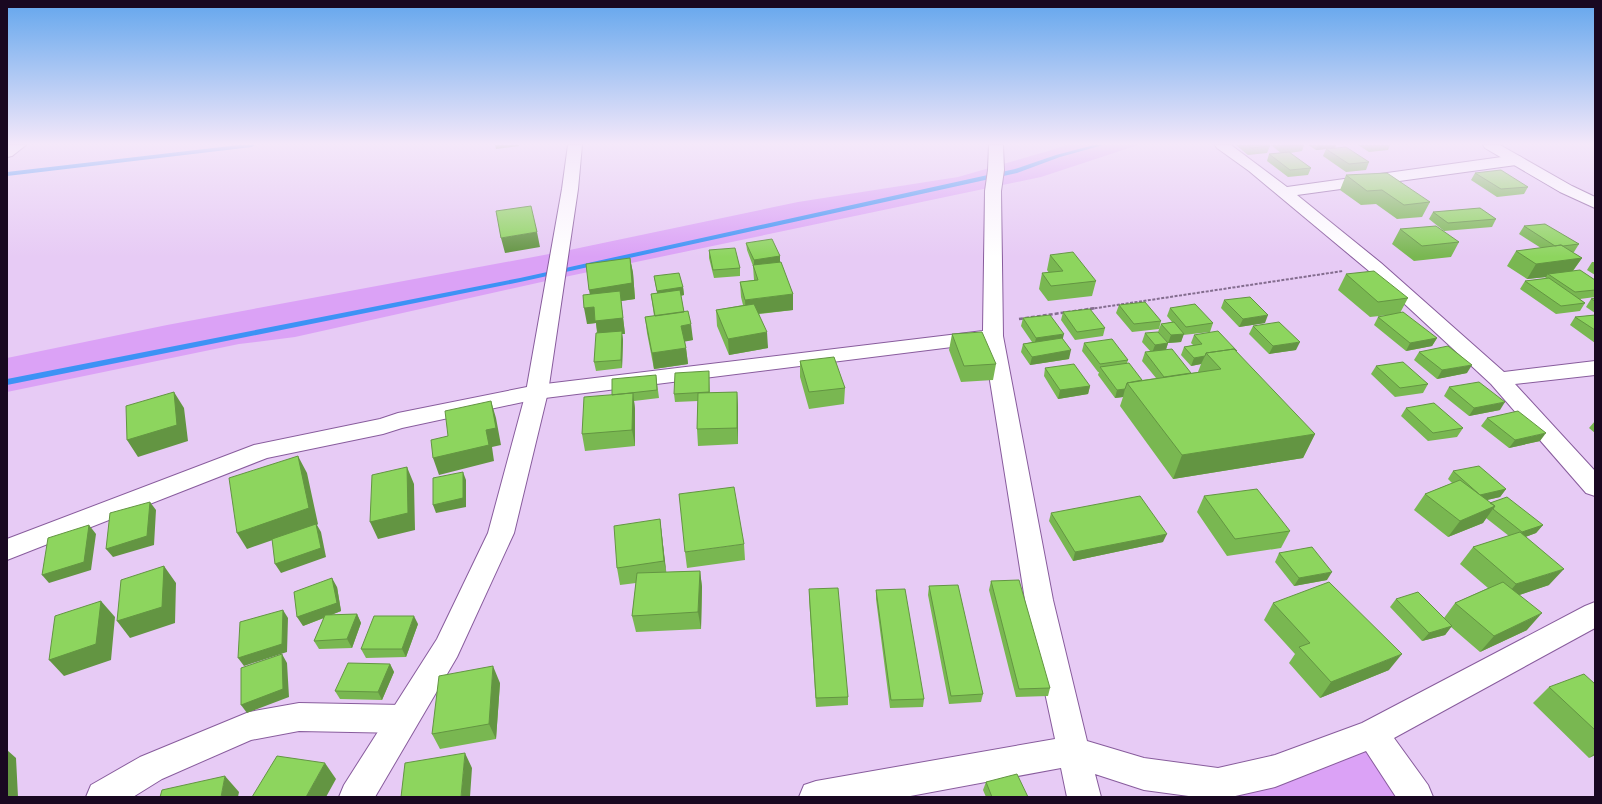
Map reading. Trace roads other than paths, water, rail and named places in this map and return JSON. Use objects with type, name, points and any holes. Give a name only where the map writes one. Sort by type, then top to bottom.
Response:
[{"type":"street","points":[[356,797],[446,648],[501,533],[537,392],[571,183]]},
{"type":"street","points":[[994,183],[993,329],[1039,600],[1084,797]]},
{"type":"street","points":[[1270,183],[1375,266],[1499,379],[1595,487]]},
{"type":"street","points":[[1282,192],[1351,183]]},
{"type":"street","points":[[1555,183],[1595,203]]},
{"type":"street","points":[[7,550],[262,451],[537,392],[993,329]]},
{"type":"street","points":[[1499,379],[1595,368]]},
{"type":"street","points":[[816,797],[1073,750],[1092,758],[1144,774],[1218,784],[1275,771],[1372,734],[1595,614]]},
{"type":"street","points":[[103,797],[151,768],[249,726],[299,717],[403,719]]},
{"type":"street","points":[[1372,734],[1416,797]]},
{"type":"waterway","points":[[7,382],[520,280],[964,183]]}]
